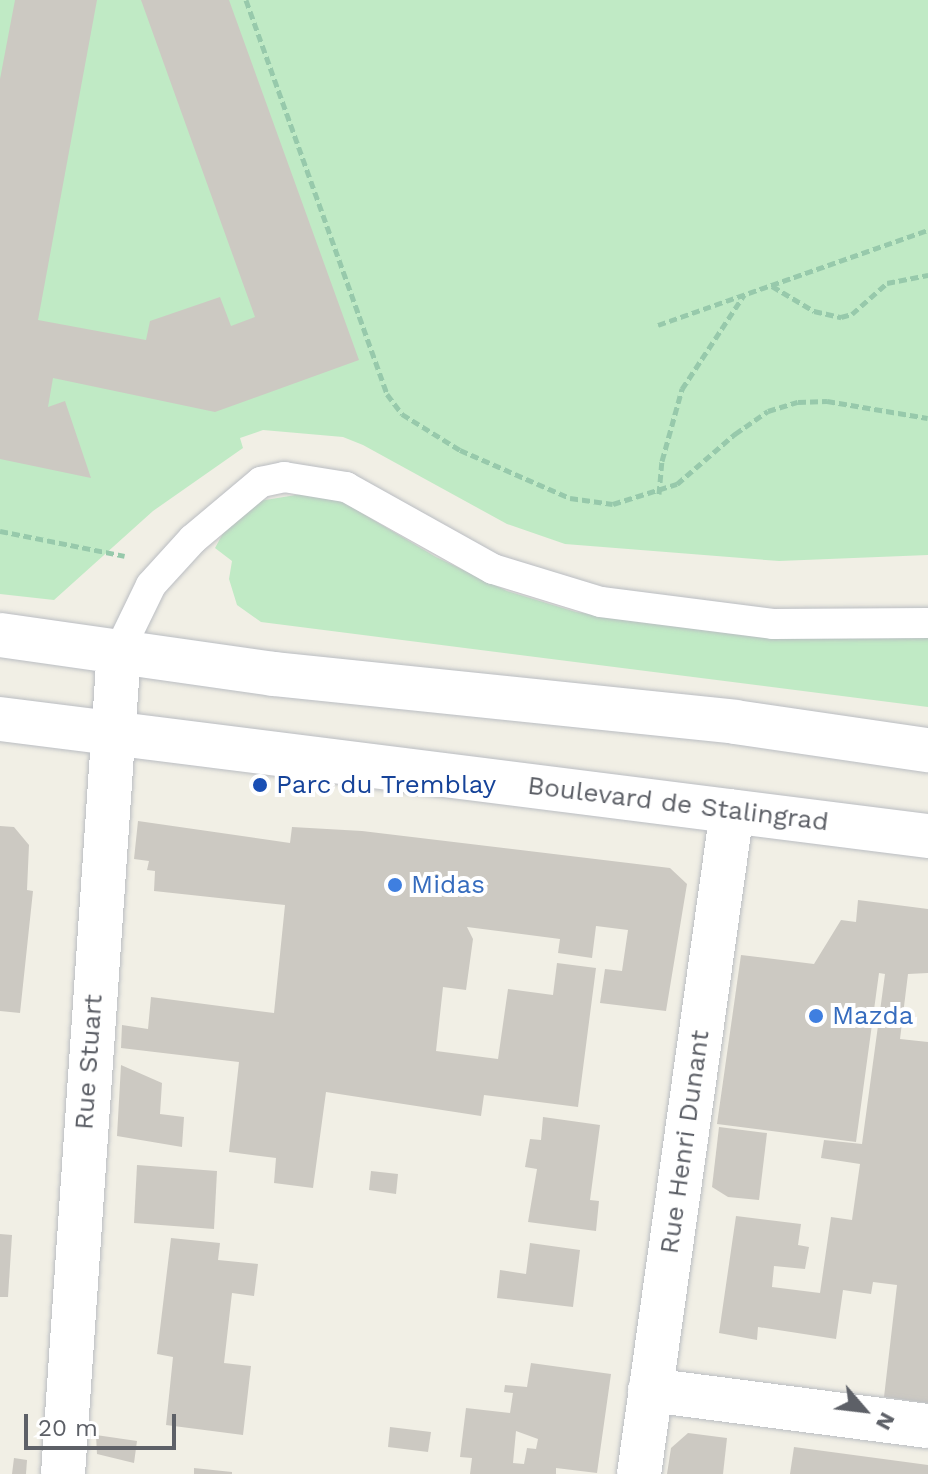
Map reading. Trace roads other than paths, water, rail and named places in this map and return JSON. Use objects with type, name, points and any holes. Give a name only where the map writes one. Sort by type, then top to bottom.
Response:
[{"type":"main road","points":[[0,635],[273,674],[735,722],[928,750]]},
{"type":"main road","name":"Rue Stuart","points":[[63,1474],[109,733],[119,651]]},
{"type":"main road","name":"Boulevard de Stalingrad","points":[[0,719],[928,836]]},
{"type":"main road","name":"Rue Henri Dunant","points":[[639,1474],[732,811]]},
{"type":"main road","points":[[650,1390],[928,1426]]},
{"type":"lane","points":[[119,651],[151,585],[193,539],[261,482],[284,477],[346,487],[493,569],[601,602],[773,624],[928,623]]},
{"type":"place","name":"Parc du Tremblay","points":[[260,785]]},
{"type":"place","name":"Midas","points":[[395,885]]},
{"type":"place","name":"Mazda","points":[[816,1016]]}]
